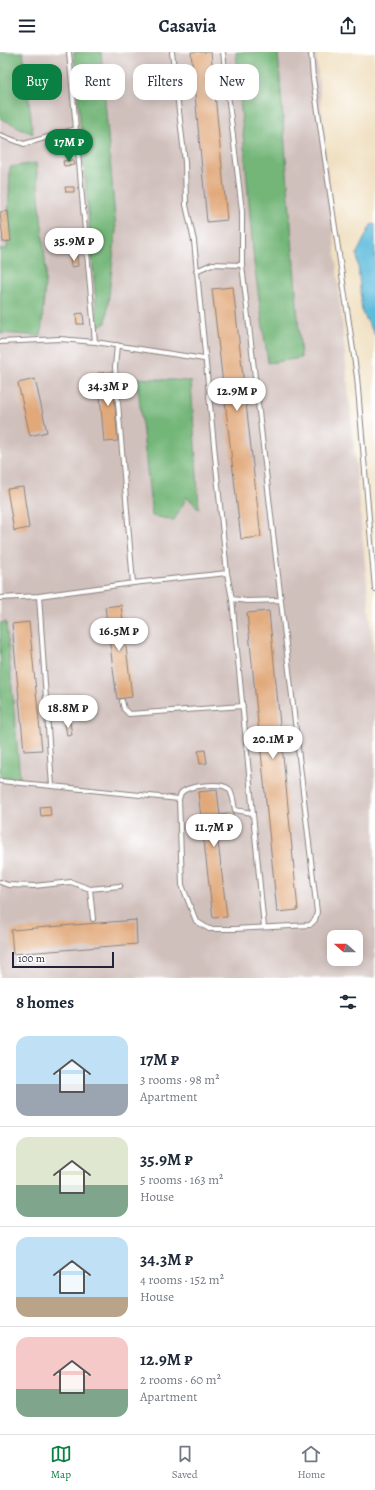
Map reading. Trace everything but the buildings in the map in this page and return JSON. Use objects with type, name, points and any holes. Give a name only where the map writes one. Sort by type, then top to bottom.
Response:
[{"type":"lane","points":[[69,52],[95,342]]},
{"type":"lane","points":[[172,52],[185,162],[186,205],[194,241],[204,359],[227,573],[232,599],[264,928]]},
{"type":"lane","points":[[223,52],[242,211],[242,265],[317,912],[315,920],[310,925],[210,929],[196,922],[182,885],[179,799],[182,792],[192,787],[219,785],[228,788],[231,792],[235,810],[252,813]]},
{"type":"lane","points":[[312,52],[313,78],[357,377],[375,589]]},
{"type":"lane","points":[[0,134],[24,144],[76,129]]},
{"type":"lane","points":[[196,271],[212,264],[242,265]]},
{"type":"lane","points":[[0,342],[60,339],[117,345],[204,359]]},
{"type":"lane","points":[[117,345],[114,367],[133,583]]},
{"type":"lane","points":[[0,598],[39,596],[133,583],[227,573]]},
{"type":"lane","points":[[39,596],[52,786]]},
{"type":"lane","points":[[232,599],[247,602],[281,600]]},
{"type":"lane","points":[[122,701],[124,709],[129,714],[243,706]]},
{"type":"lane","points":[[0,781],[179,799]]},
{"type":"lane","points":[[0,882],[8,885],[34,886],[70,882],[90,889],[120,886]]},
{"type":"lane","points":[[90,889],[93,919]]},
{"type":"shaded area","points":[[0,52],[316,52],[375,667],[375,978],[0,978]]},
{"type":"green space","points":[[0,52],[23,52],[24,64],[12,64],[12,100],[29,100],[33,134],[0,118]]},
{"type":"green space","points":[[74,52],[101,52],[102,64],[75,64]]},
{"type":"green space","points":[[236,52],[278,52],[301,358],[268,363],[254,263],[240,100],[259,100],[259,64],[237,64]]},
{"type":"green space","points":[[78,100],[105,100],[116,230],[106,323],[98,326]]},
{"type":"green space","points":[[36,163],[46,270],[41,336],[0,333],[0,249],[7,249],[10,167]]},
{"type":"green space","points":[[137,378],[191,381],[199,509],[187,497],[174,520],[152,516]]},
{"type":"green space","points":[[6,622],[20,779],[0,779],[0,623]]},
{"type":"water","points":[[375,224],[375,335],[362,312],[357,253],[371,225]]}]
